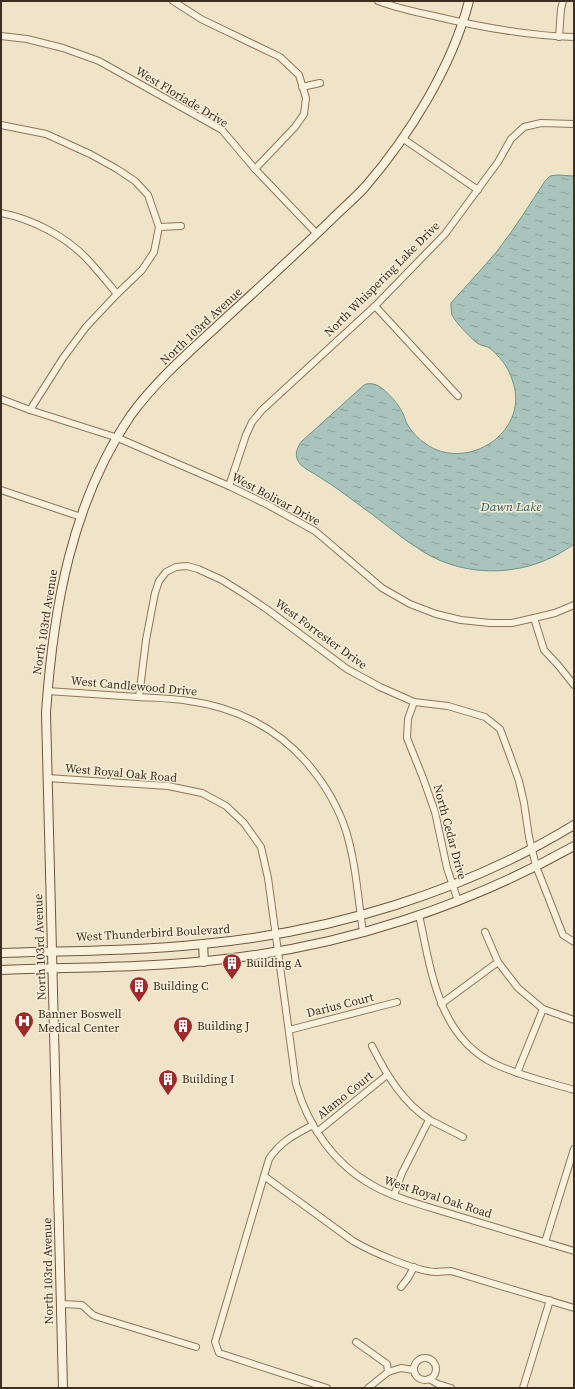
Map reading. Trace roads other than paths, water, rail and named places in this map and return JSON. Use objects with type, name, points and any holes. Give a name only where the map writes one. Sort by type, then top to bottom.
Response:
[{"type":"street","points":[[173,1],[201,19],[280,57],[299,75],[306,98],[304,114],[295,127],[255,169]]},
{"type":"street","points":[[378,1],[463,23],[501,30],[559,37],[574,37]]},
{"type":"street","name":"North 103rd Avenue","points":[[63,1388],[46,713],[52,645],[61,588],[69,555],[81,517],[100,469],[131,416],[149,392],[175,365],[317,234],[364,188],[402,138],[436,84],[463,23],[469,1]]},
{"type":"street","points":[[559,37],[563,1]]},
{"type":"street","name":"West Floriade Drive","points":[[1,36],[26,39],[63,48],[99,61],[222,130],[255,169],[317,234]]},
{"type":"street","points":[[302,87],[320,83]]},
{"type":"street","name":"North Whispering Lake Drive","points":[[229,486],[246,435],[252,422],[262,410],[375,306],[445,234],[498,162],[511,139],[524,127],[541,123],[574,124]]},
{"type":"street","points":[[1,125],[46,134],[90,154],[117,169],[135,181],[148,196],[159,227],[154,252],[142,270],[86,327],[63,358],[30,410]]},
{"type":"street","points":[[402,138],[478,190]]},
{"type":"street","points":[[1,213],[17,216],[68,242],[88,260],[117,294]]},
{"type":"street","points":[[159,227],[181,226]]},
{"type":"street","points":[[375,306],[458,396]]},
{"type":"street","name":"West Bolivar Drive","points":[[1,399],[30,410],[118,438],[268,504],[315,531],[382,588],[410,604],[436,614],[462,620],[512,623],[555,613],[574,605]]},
{"type":"street","points":[[1,490],[81,517]]},
{"type":"street","name":"West Forrester Drive","points":[[139,697],[146,640],[159,581],[166,572],[176,567],[187,566],[198,569],[222,580],[257,602],[347,669],[380,687],[414,702],[448,706],[485,717],[500,729],[519,781],[536,866],[563,934],[574,942]]},
{"type":"street","points":[[534,618],[544,650],[574,685]]},
{"type":"street","name":"West Candlewood Drive","points":[[47,691],[188,701],[212,705],[234,712],[266,728],[287,743],[297,752],[322,782],[342,818],[352,857],[363,932]]},
{"type":"street","name":"North Cedar Drive","points":[[414,702],[408,718],[407,738],[435,812],[447,868],[458,901]]},
{"type":"street","name":"West Royal Oak Road","points":[[47,778],[168,786],[202,793],[226,806],[244,823],[261,847],[268,878],[296,1084],[304,1108],[313,1125],[334,1155],[354,1173],[373,1186],[394,1195],[574,1251]]},
{"type":"street","name":"West Thunderbird Boulevard","points":[[1,953],[154,948],[203,944],[276,934],[328,924],[416,898],[492,868],[574,825]]},
{"type":"street","points":[[1,970],[204,962],[278,952],[329,941],[418,915],[458,901],[486,890],[574,846]]},
{"type":"street","points":[[418,915],[441,1004],[450,1022],[467,1044],[495,1064],[517,1073],[574,1090]]},
{"type":"street","points":[[485,932],[498,962],[518,988],[543,1009],[574,1020]]},
{"type":"street","points":[[203,944],[204,962]]},
{"type":"street","points":[[441,1004],[498,962]]},
{"type":"street","name":"Darius Court","points":[[289,1030],[397,1002]]},
{"type":"street","points":[[517,1073],[543,1009]]},
{"type":"street","points":[[372,1046],[387,1075],[407,1101],[429,1120],[463,1137]]},
{"type":"street","name":"Alamo Court","points":[[317,1132],[387,1075]]},
{"type":"street","points":[[394,1195],[402,1173],[429,1120]]},
{"type":"street","points":[[313,1125],[286,1139],[276,1148],[269,1159],[215,1342],[219,1353],[327,1388]]},
{"type":"street","points":[[545,1242],[574,1149]]},
{"type":"street","points":[[264,1176],[353,1241],[365,1248],[420,1269],[435,1272],[451,1271],[574,1308]]},
{"type":"street","points":[[401,1287],[414,1267]]},
{"type":"street","points":[[523,1388],[550,1300]]},
{"type":"street","points":[[61,1304],[82,1305],[98,1317],[196,1347]]},
{"type":"street","points":[[356,1342],[387,1364],[388,1372]]},
{"type":"street","points":[[422,1359],[429,1360],[434,1364],[436,1371],[429,1379],[422,1380],[414,1370],[416,1363],[422,1359]]},
{"type":"street","points":[[368,1388],[388,1372],[401,1368],[414,1370]]},
{"type":"street","points":[[429,1379],[450,1388]]},
{"type":"water","name":"Dawn Lake","points":[[550,176],[574,176],[574,544],[557,555],[538,563],[519,568],[499,571],[459,567],[422,551],[340,491],[305,468],[298,461],[296,456],[297,450],[301,442],[364,385],[369,384],[381,387],[393,399],[402,412],[407,424],[418,438],[426,444],[441,451],[457,454],[473,451],[488,445],[500,435],[510,422],[515,407],[515,390],[511,375],[504,363],[496,354],[488,347],[477,343],[457,322],[452,315],[451,303],[498,250],[545,181]]},
{"type":"place","name":"Building A","points":[[232,980]]},
{"type":"place","name":"Building C","points":[[139,1003]]},
{"type":"place","name":"Banner Boswell Medical Center","points":[[24,1038]]},
{"type":"place","name":"Building J","points":[[183,1043]]},
{"type":"place","name":"Building I","points":[[168,1096]]}]
